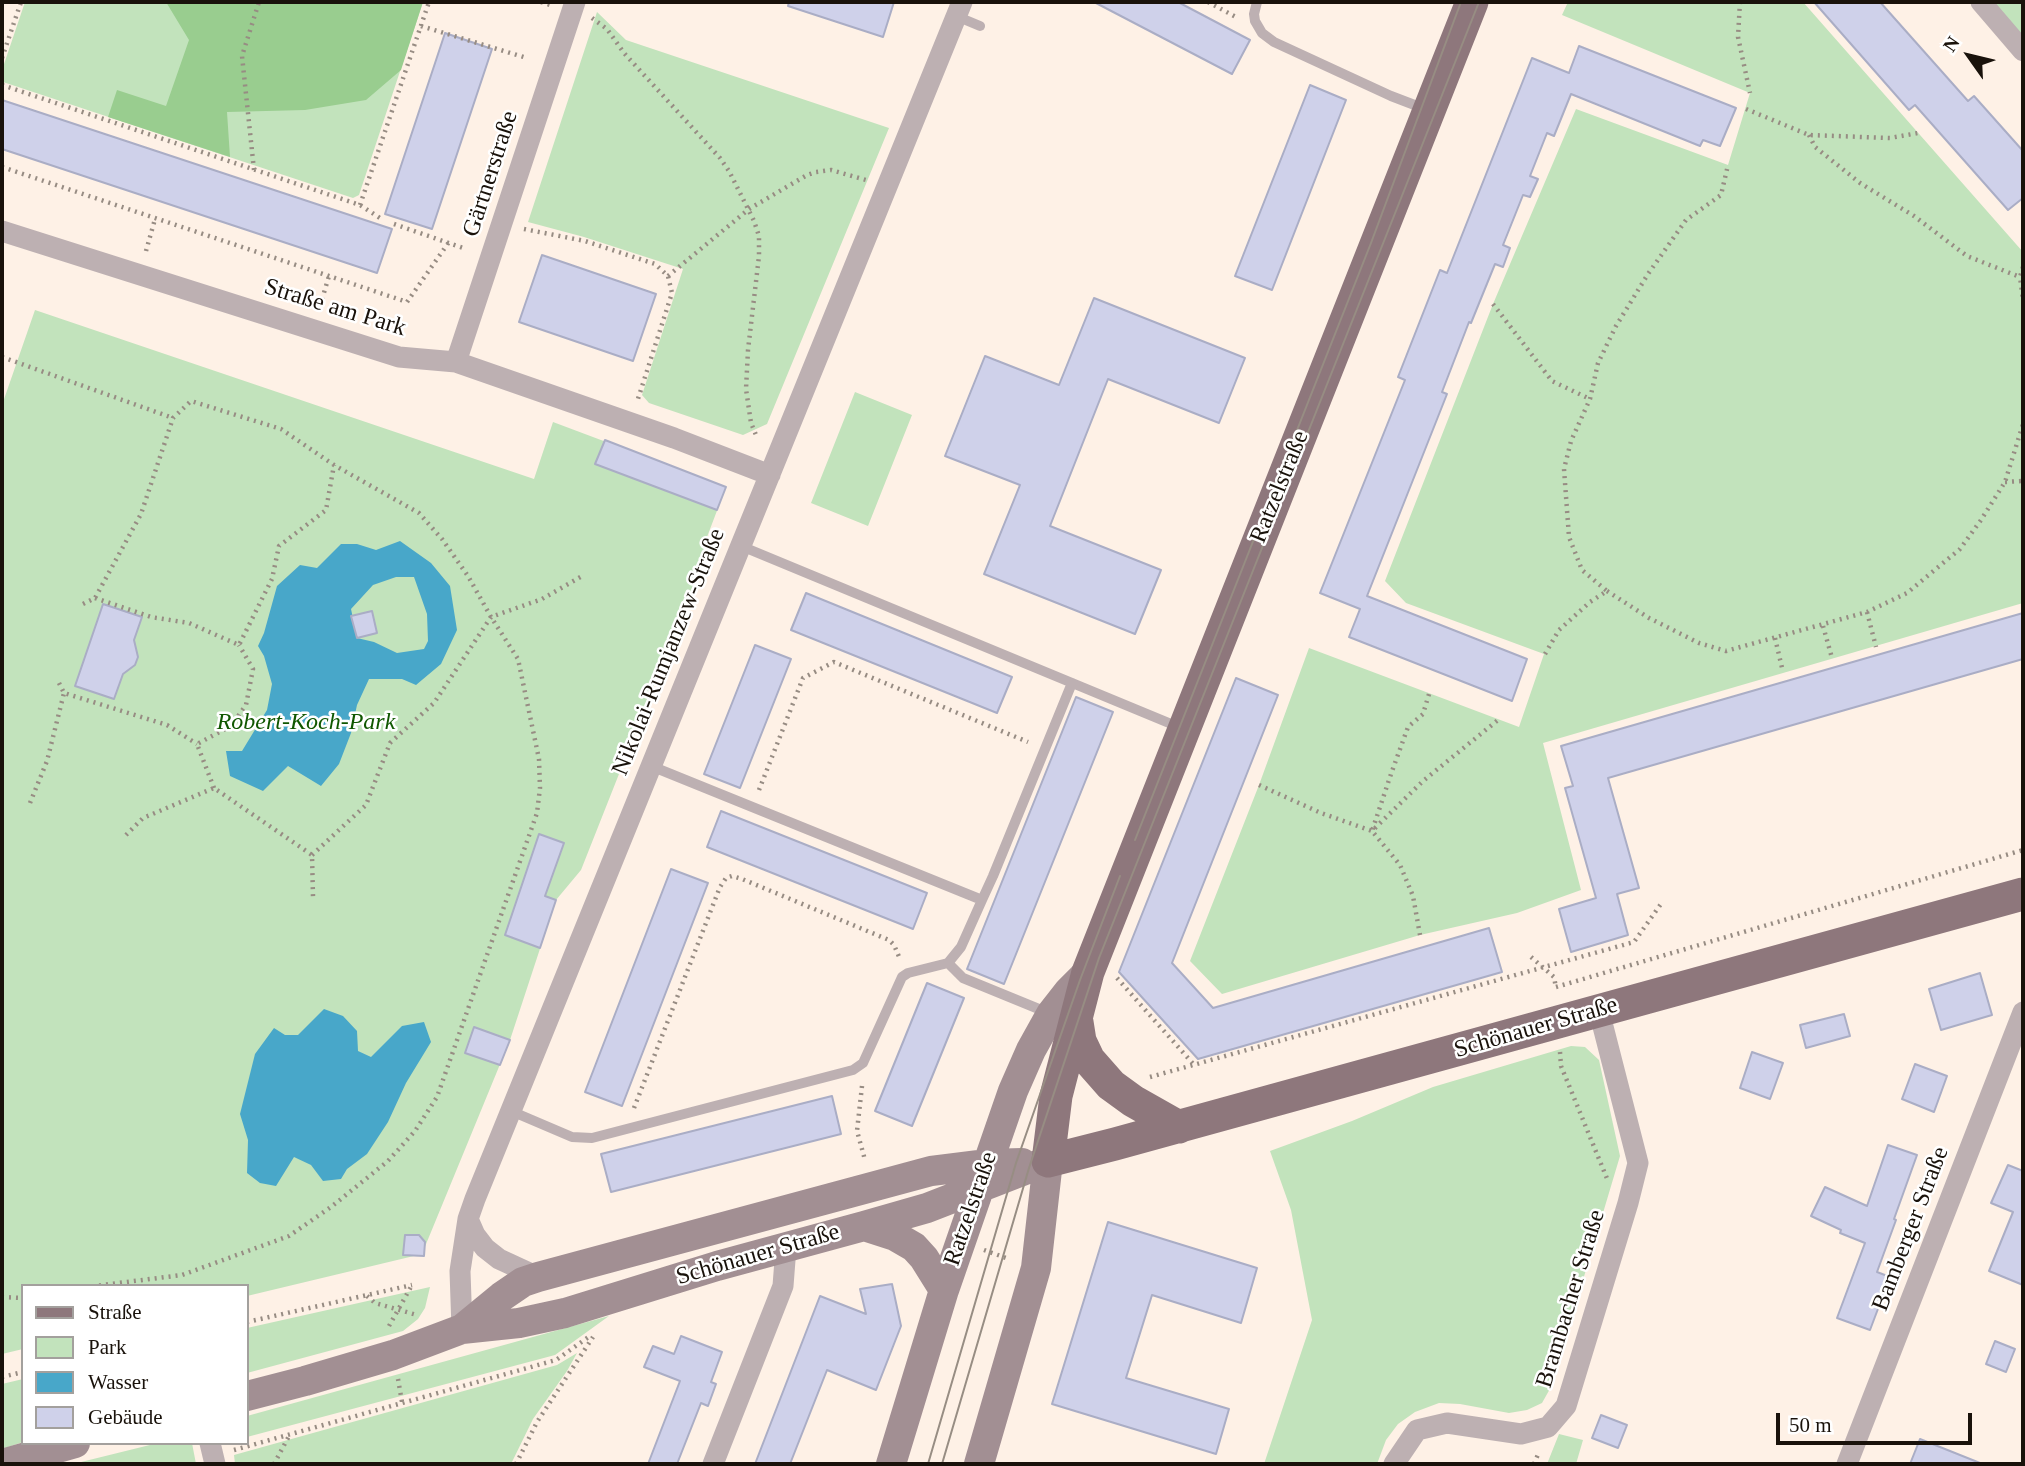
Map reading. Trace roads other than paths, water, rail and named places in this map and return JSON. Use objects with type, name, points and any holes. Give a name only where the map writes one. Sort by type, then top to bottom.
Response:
[{"type":"main road","name":"Ratzelstraße","points":[[891,1464],[944,1290],[1020,1075],[1064,1018],[1092,963],[1472,2]]},
{"type":"main road","name":"Schönauer Straße","points":[[248,1396],[393,1355],[462,1329],[551,1317],[717,1266],[927,1208],[983,1176],[1179,1127],[2023,894]]},
{"type":"main road","name":"Ratzelstraße","points":[[1064,1018],[1089,1060],[1111,1085],[1179,1127]]},
{"type":"main road","name":"Ratzelstraße","points":[[979,1464],[1037,1268],[1064,1018]]},
{"type":"main road","name":"Schönauer Straße","points":[[462,1329],[501,1297],[523,1282],[538,1277],[931,1171],[983,1176]]},
{"type":"main road","points":[[864,1226],[895,1236],[914,1247],[944,1290]]},
{"type":"main road","points":[[2,1464],[68,1445]]},
{"type":"street","name":"Gärtnerstraße","points":[[456,362],[575,2]]},
{"type":"street","points":[[1981,2],[2023,51]]},
{"type":"street","name":"Nikolai-Rumjanzew-Straße","points":[[462,1329],[460,1271],[468,1219],[959,9]]},
{"type":"street","name":"Straße am Park","points":[[2,231],[399,357],[456,362],[674,438],[770,475]]},
{"type":"street","name":"Brambacher Straße","points":[[1394,1464],[1417,1430],[1447,1423],[1521,1434],[1548,1427],[1566,1406],[1638,1163],[1600,1011]]},
{"type":"street","name":"Bamberger Straße","points":[[1847,1464],[2023,1012]]},
{"type":"street","points":[[468,1219],[485,1248],[499,1259],[538,1277]]},
{"type":"street","points":[[713,1464],[783,1286],[786,1247]]},
{"type":"lane","points":[[1257,2],[1255,17],[1258,27],[1274,42],[1391,96],[1429,110]]},
{"type":"lane","points":[[959,9],[981,26]]},
{"type":"lane","points":[[741,546],[1183,729]]},
{"type":"lane","points":[[511,1111],[576,1138],[592,1138],[856,1069],[863,1063],[899,981],[907,973],[948,963],[961,947],[993,877],[1072,683]]},
{"type":"lane","points":[[651,766],[982,900]]},
{"type":"lane","points":[[948,963],[963,978],[1064,1018]]},
{"type":"water","points":[[400,541],[431,563],[450,586],[457,630],[441,664],[416,685],[402,679],[369,679],[357,705],[351,733],[339,764],[321,786],[288,766],[263,791],[230,776],[226,751],[242,751],[267,710],[272,684],[264,656],[258,646],[277,586],[300,565],[317,568],[341,544],[357,544],[376,550]],"holes":[[[396,577],[414,577],[427,614],[428,641],[424,649],[397,653],[374,642],[357,638],[351,609],[373,585]]]},
{"type":"water","points":[[324,1009],[343,1016],[357,1031],[358,1051],[371,1057],[402,1026],[424,1022],[431,1042],[406,1083],[388,1122],[367,1154],[347,1169],[341,1179],[323,1181],[311,1165],[294,1157],[276,1186],[260,1183],[247,1173],[248,1140],[240,1114],[255,1054],[274,1028],[285,1035],[298,1035]]},
{"type":"tram line","points":[[1135,840],[1371,243],[1461,2]]},
{"type":"tram line","points":[[942,1464],[1029,1168],[1099,958],[1479,2]]},
{"type":"tram line","points":[[928,1464],[1016,1163],[1080,980],[1120,876]]},
{"type":"park label","name":"Robert-Koch-Park","points":[[306,723]]}]
